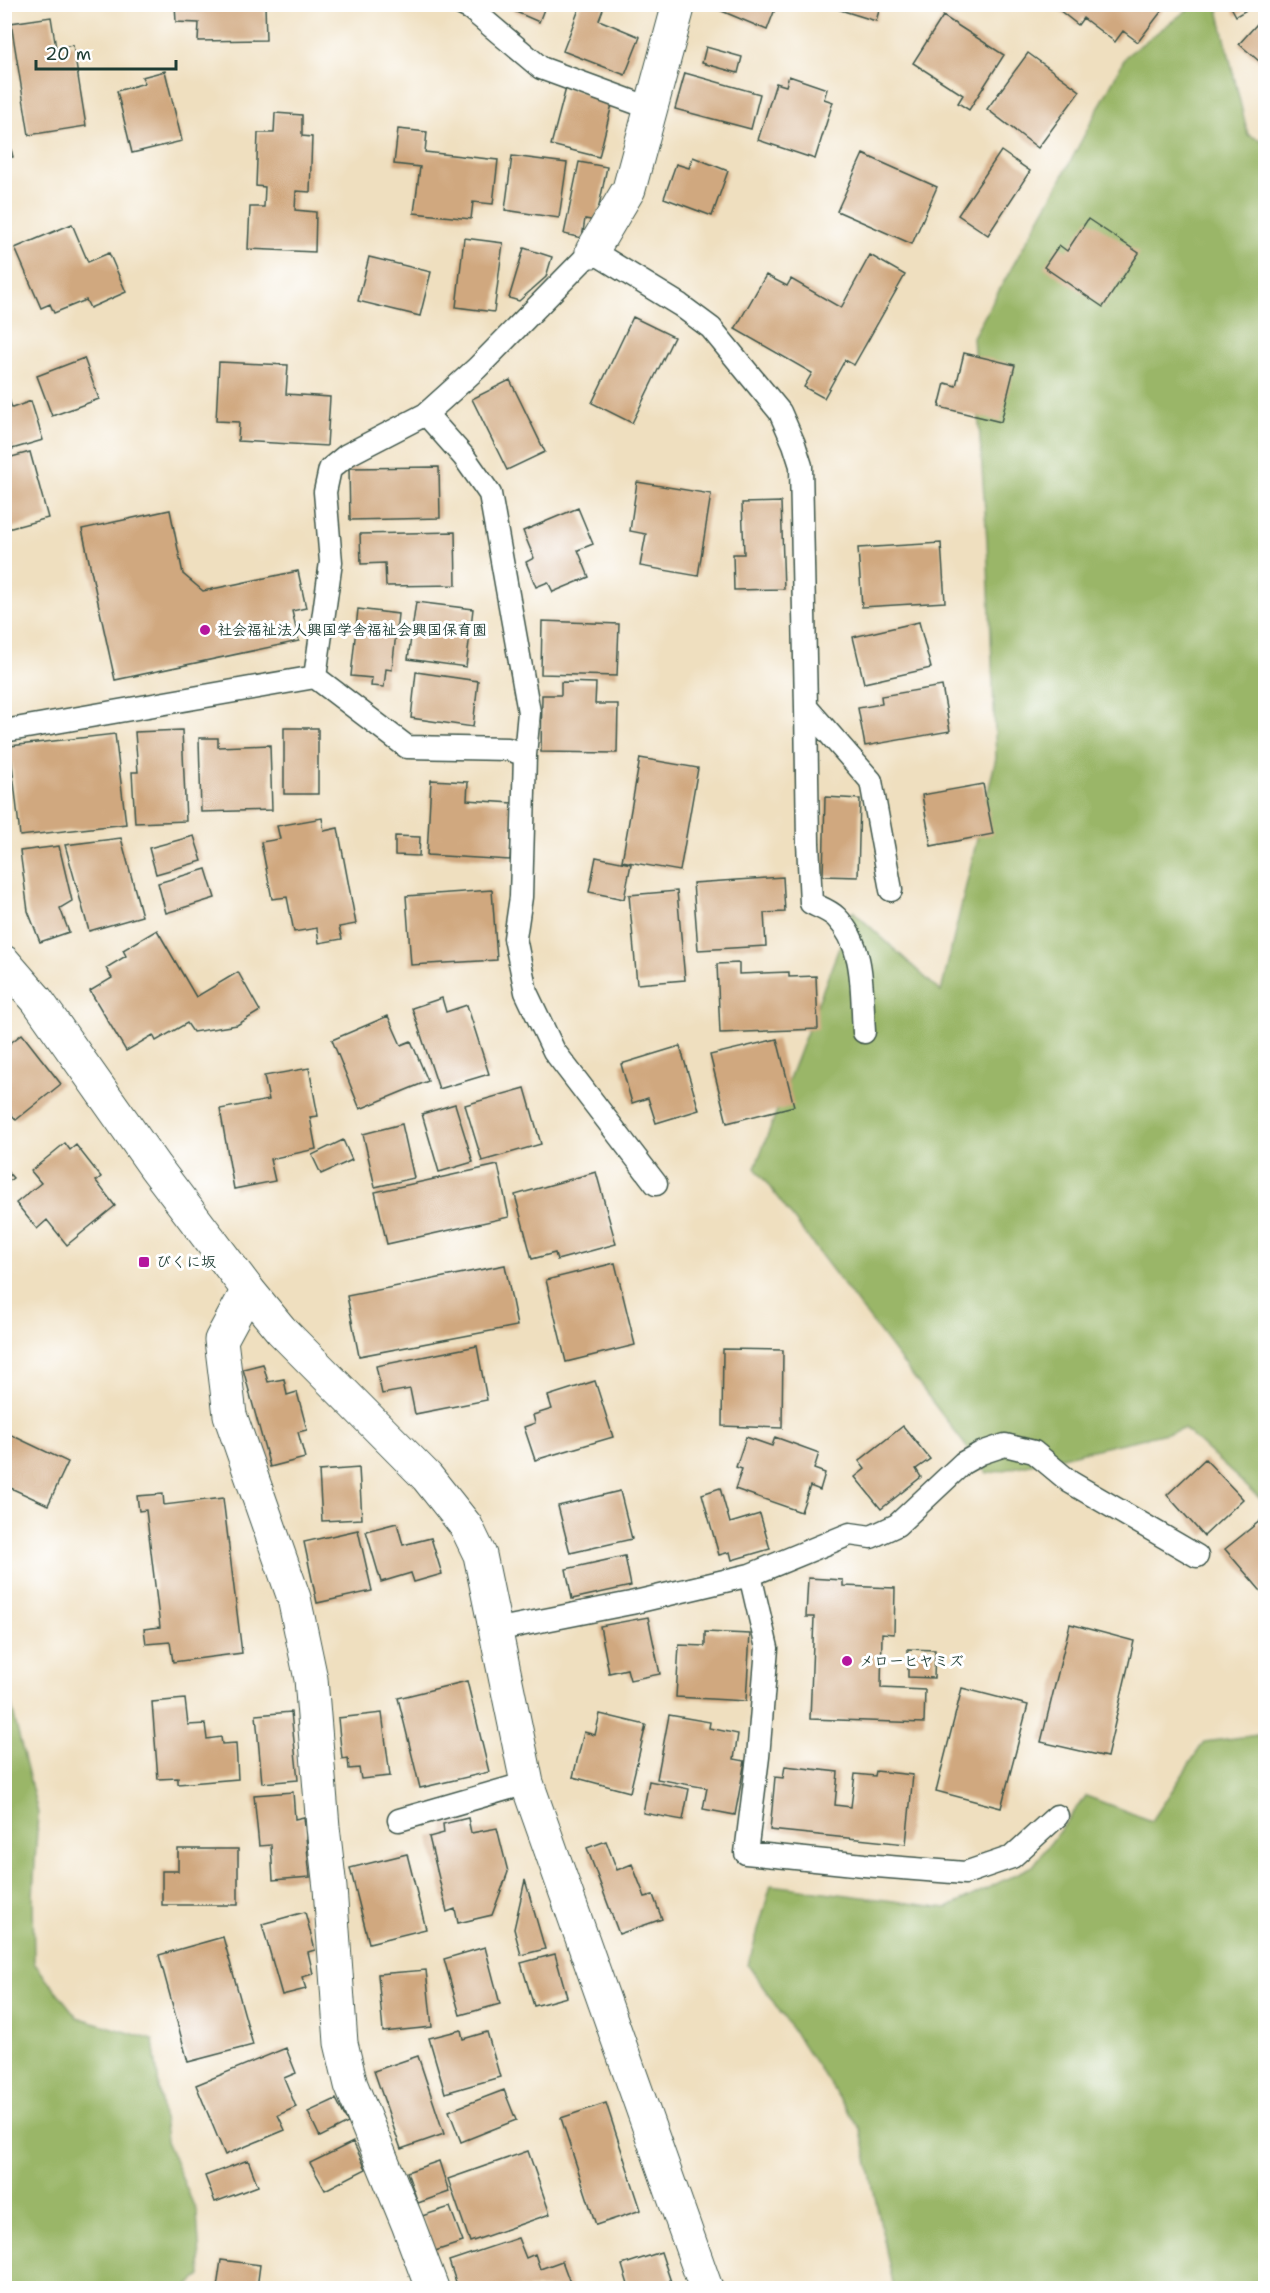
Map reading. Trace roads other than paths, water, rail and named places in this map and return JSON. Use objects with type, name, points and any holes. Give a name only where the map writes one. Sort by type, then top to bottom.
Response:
[{"type":"street","points":[[592,251],[629,189],[679,4]]},
{"type":"street","points":[[4,962],[37,1000],[155,1167],[280,1330],[427,1477],[466,1526],[480,1555],[527,1783],[706,2289]]},
{"type":"street","points":[[248,1290],[221,1340],[230,1415],[294,1598],[310,1679],[330,1888],[340,2043],[351,2085],[408,2223],[432,2289]]},
{"type":"lane","points":[[461,4],[471,9],[541,69],[650,108]]},
{"type":"lane","points":[[315,677],[331,561],[325,492],[330,469],[347,455],[426,414],[477,368],[592,251],[680,305],[711,328],[780,412],[801,466],[808,843],[812,903],[835,916],[851,937],[860,961],[864,1032]]},
{"type":"lane","points":[[426,414],[464,457],[490,495],[529,712],[525,755],[520,897],[515,938],[526,992],[554,1051],[656,1184]]},
{"type":"lane","points":[[4,731],[315,677],[407,747],[508,749],[525,755]]},
{"type":"lane","points":[[806,706],[871,781],[891,890]]},
{"type":"lane","points":[[495,1630],[631,1603],[750,1575],[850,1534],[871,1538],[897,1525],[963,1463],[981,1453],[1005,1445],[1034,1452],[1070,1482],[1197,1556]]},
{"type":"lane","points":[[750,1575],[767,1648],[758,1757],[746,1853],[965,1872],[1012,1857],[1057,1816]]},
{"type":"lane","points":[[399,1820],[527,1783]]},
{"type":"place","name":"社会福祉法人興国学舎福祉会興国保育園","points":[[205,630]]},
{"type":"place","name":"びくに坂","points":[[144,1262]]},
{"type":"place","name":"メローヒヤミズ","points":[[847,1661]]}]
